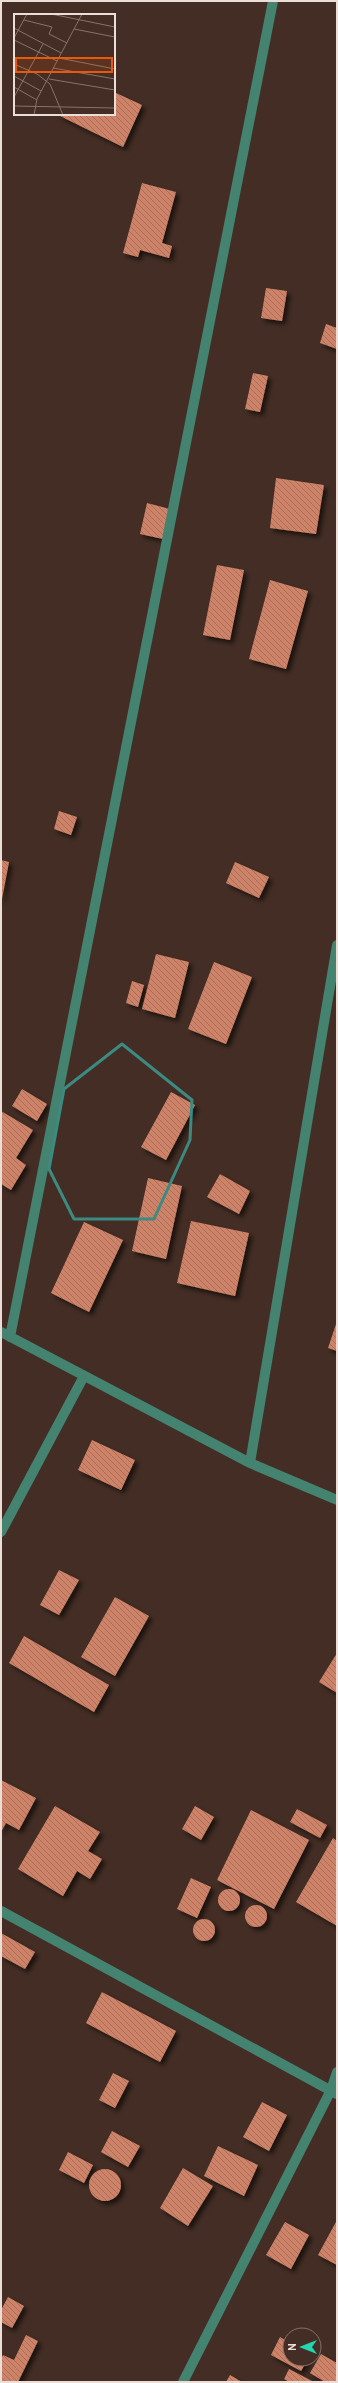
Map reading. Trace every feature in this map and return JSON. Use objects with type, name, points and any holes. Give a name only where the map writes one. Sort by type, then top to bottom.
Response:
[{"type":"street","points":[[273,1],[6,1335],[250,1463],[337,1500]]},
{"type":"street","points":[[250,1463],[337,945]]},
{"type":"street","points":[[1,1532],[84,1376]]},
{"type":"street","points":[[1,1911],[334,2092]]},
{"type":"street","points":[[182,2382],[334,2092],[337,2072]]},
{"type":"highlighted area","points":[[122,1044],[192,1100],[190,1140],[154,1219],[74,1219],[49,1169],[64,1089]]},
{"type":"building","points":[[115,92],[142,105],[123,147],[58,115],[115,115]]},
{"type":"building","points":[[142,183],[176,192],[162,243],[172,246],[169,258],[140,250],[138,257],[123,253]]},
{"type":"building","points":[[266,288],[287,291],[282,321],[261,318]]},
{"type":"building","points":[[326,324],[337,328],[337,349],[320,343]]},
{"type":"building","points":[[253,373],[268,376],[260,412],[245,409]]},
{"type":"building","points":[[276,478],[324,485],[316,534],[270,528]]},
{"type":"building","points":[[147,503],[170,509],[163,539],[140,534]]},
{"type":"building","points":[[217,565],[244,570],[230,640],[203,635]]},
{"type":"building","points":[[270,580],[308,591],[286,669],[249,659]]},
{"type":"building","points":[[59,811],[77,817],[71,835],[54,829]]},
{"type":"building","points":[[1,860],[9,862],[2,899],[1,899]]},
{"type":"building","points":[[235,862],[269,877],[259,898],[226,883]]},
{"type":"building","points":[[156,954],[189,962],[175,1018],[142,1009]]},
{"type":"building","points":[[214,962],[252,977],[226,1044],[188,1029]]},
{"type":"building","points":[[132,981],[144,985],[138,1007],[126,1003]]},
{"type":"building","points":[[22,1089],[47,1104],[37,1121],[12,1106]]},
{"type":"building","points":[[171,1092],[195,1105],[166,1160],[141,1147]]},
{"type":"building","points":[[1,1111],[33,1130],[16,1158],[26,1165],[11,1190],[1,1184]]},
{"type":"building","points":[[220,1174],[250,1191],[239,1214],[207,1197]]},
{"type":"building","points":[[148,1178],[182,1186],[166,1259],[132,1251]]},
{"type":"building","points":[[191,1221],[249,1233],[235,1296],[177,1283]]},
{"type":"building","points":[[84,1222],[123,1240],[89,1312],[51,1293]]},
{"type":"building","points":[[337,1321],[337,1351],[328,1348]]},
{"type":"building","points":[[92,1440],[135,1460],[121,1490],[78,1470]]},
{"type":"building","points":[[59,1570],[79,1580],[59,1615],[40,1605]]},
{"type":"building","points":[[115,1597],[149,1616],[115,1676],[81,1657]]},
{"type":"building","points":[[24,1636],[109,1685],[94,1712],[9,1663]]},
{"type":"building","points":[[337,1653],[337,1693],[319,1682]]},
{"type":"building","points":[[1,1780],[36,1798],[19,1830],[6,1823],[1,1832]]},
{"type":"building","points":[[55,1806],[100,1832],[88,1851],[102,1859],[90,1879],[77,1871],[63,1896],[18,1869]]},
{"type":"building","points":[[195,1806],[214,1817],[201,1840],[182,1829]]},
{"type":"building","points":[[297,1809],[327,1825],[320,1838],[290,1822]]},
{"type":"building","points":[[251,1810],[309,1840],[274,1909],[217,1880]]},
{"type":"building","points":[[333,1838],[337,1841],[337,1926],[296,1902]]},
{"type":"building","points":[[191,1878],[211,1887],[197,1918],[177,1909]]},
{"type":"building","points":[[229,1889],[237,1892],[240,1900],[237,1908],[229,1911],[221,1908],[218,1900],[221,1892]]},
{"type":"building","points":[[256,1905],[264,1908],[267,1916],[264,1924],[256,1927],[248,1924],[245,1916],[248,1908]]},
{"type":"building","points":[[204,1919],[212,1922],[215,1930],[212,1938],[204,1941],[196,1938],[193,1930],[196,1922]]},
{"type":"building","points":[[1,1933],[35,1952],[25,1969],[1,1956]]},
{"type":"building","points":[[102,1992],[176,2031],[160,2062],[86,2023]]},
{"type":"building","points":[[113,2073],[129,2081],[115,2108],[99,2100]]},
{"type":"building","points":[[262,2102],[287,2115],[269,2151],[243,2137]]},
{"type":"building","points":[[112,2131],[140,2146],[128,2167],[101,2152]]},
{"type":"building","points":[[218,2146],[258,2165],[244,2196],[204,2176]]},
{"type":"building","points":[[68,2152],[93,2165],[84,2183],[59,2170]]},
{"type":"building","points":[[183,2168],[213,2186],[188,2226],[160,2208]]},
{"type":"building","points":[[105,2169],[116,2174],[121,2185],[116,2196],[105,2201],[94,2196],[89,2185],[94,2174]]},
{"type":"building","points":[[337,2220],[337,2265],[318,2255]]},
{"type":"building","points":[[285,2222],[309,2235],[291,2269],[266,2255]]},
{"type":"building","points":[[8,2297],[24,2306],[12,2328],[1,2322],[1,2310]]},
{"type":"building","points":[[26,2335],[38,2341],[18,2382],[1,2382],[1,2359],[3,2355],[14,2360]]},
{"type":"building","points":[[280,2337],[282,2338],[282,2361],[271,2355]]},
{"type":"building","points":[[322,2355],[337,2363],[337,2382],[325,2382],[310,2373],[313,2367],[322,2367]]},
{"type":"building","points":[[294,2367],[303,2367],[301,2371]]},
{"type":"building","points":[[289,2369],[314,2382],[289,2382],[284,2379]]},
{"type":"building","points":[[230,2375],[242,2382],[226,2382]]}]
